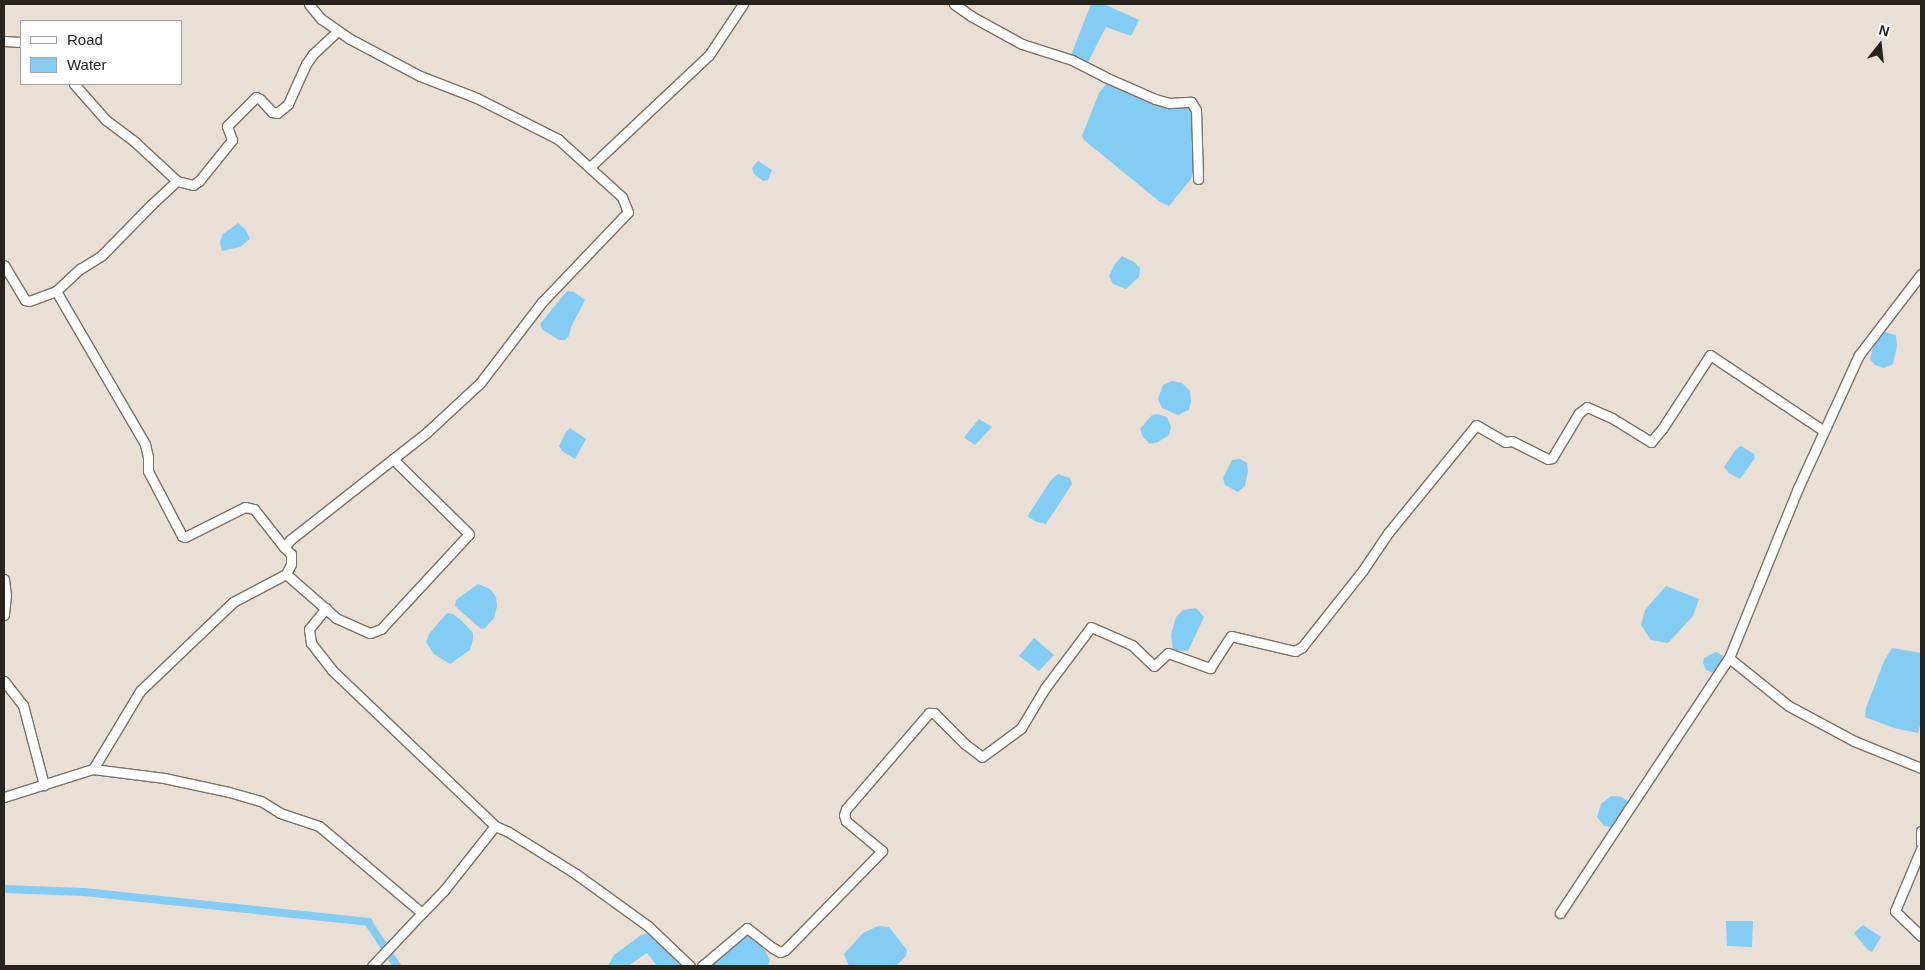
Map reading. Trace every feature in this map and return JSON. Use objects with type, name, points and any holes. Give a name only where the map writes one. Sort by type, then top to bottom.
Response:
[{"type":"street","points":[[284,547],[290,540],[426,433],[480,383],[542,302],[628,212],[622,197],[558,139],[477,98],[420,76],[350,39],[321,19],[309,4]]},
{"type":"street","points":[[590,167],[709,55],[743,4]]},
{"type":"street","points":[[954,4],[971,16],[1022,44],[1072,60],[1155,98],[1170,103],[1191,102],[1196,110],[1198,179]]},
{"type":"street","points":[[75,85],[106,120],[136,143],[178,181],[193,185],[199,181],[232,140],[227,126],[256,97],[272,112],[277,113],[288,104],[306,64],[313,54],[338,31]]},
{"type":"street","points":[[4,41],[20,42]]},
{"type":"street","points":[[4,265],[26,300],[29,301],[56,291],[80,269],[102,255],[152,204],[178,181]]},
{"type":"street","points":[[1560,913],[1729,658],[1798,488],[1859,355],[1921,274]]},
{"type":"street","points":[[56,291],[145,444],[148,470],[182,536],[185,537],[244,507],[254,509],[291,554],[292,564],[286,574],[233,602],[140,691],[93,769]]},
{"type":"street","points":[[702,966],[747,928],[773,948],[780,952],[785,950],[882,851],[846,821],[844,815],[846,809],[929,713],[934,713],[965,744],[982,757],[1021,728],[1045,688],[1091,627],[1132,645],[1154,666],[1168,652],[1210,668],[1231,636],[1295,651],[1302,647],[1362,570],[1388,533],[1476,425],[1505,442],[1512,441],[1548,459],[1552,458],[1579,413],[1587,406],[1612,418],[1650,442],[1662,429],[1710,355],[1824,431]]},
{"type":"street","points":[[286,574],[336,618],[370,633],[381,628],[469,534],[393,460]]},
{"type":"street","points":[[4,579],[6,594],[4,614]]},
{"type":"street","points":[[326,608],[309,630],[310,643],[332,670],[495,826],[507,831],[592,885],[648,926],[690,966]]},
{"type":"street","points":[[1729,658],[1789,706],[1854,741],[1921,768]]},
{"type":"street","points":[[4,681],[23,704],[44,785]]},
{"type":"street","points":[[4,797],[93,769],[164,778],[261,801],[280,813],[319,826],[422,913]]},
{"type":"street","points":[[372,966],[445,889],[495,826]]},
{"type":"street","points":[[1921,831],[1921,843]]},
{"type":"street","points":[[1921,849],[1895,911],[1921,936]]},
{"type":"water","points":[[1091,4],[1104,4],[1139,20],[1131,36],[1106,27],[1087,64],[1071,55]]},
{"type":"water","points":[[1107,83],[1160,105],[1185,106],[1192,110],[1194,169],[1191,179],[1169,206],[1160,202],[1084,140],[1082,136],[1099,93]]},
{"type":"water","points":[[758,161],[772,170],[768,180],[763,181],[754,174],[752,168]]},
{"type":"water","points":[[238,223],[246,230],[250,239],[240,247],[222,251],[220,242],[223,234]]},
{"type":"water","points":[[1122,256],[1134,262],[1140,268],[1139,277],[1126,289],[1113,284],[1109,276],[1115,264]]},
{"type":"water","points":[[567,291],[574,292],[585,300],[571,327],[569,336],[565,340],[559,340],[543,330],[540,324]]},
{"type":"water","points":[[1881,331],[1896,335],[1897,346],[1893,364],[1884,368],[1875,365],[1870,359],[1875,341]]},
{"type":"water","points":[[1172,381],[1182,383],[1190,391],[1191,401],[1189,410],[1178,415],[1162,408],[1158,399],[1163,385]]},
{"type":"water","points":[[1157,414],[1167,417],[1171,427],[1169,435],[1158,442],[1150,444],[1143,437],[1140,429],[1152,415]]},
{"type":"water","points":[[979,419],[992,427],[975,445],[965,436]]},
{"type":"water","points":[[570,428],[586,439],[575,459],[562,451],[559,446]]},
{"type":"water","points":[[1741,446],[1754,454],[1755,458],[1740,479],[1729,473],[1724,467],[1737,448]]},
{"type":"water","points":[[1240,459],[1247,463],[1248,471],[1245,486],[1238,492],[1225,485],[1223,478],[1232,460]]},
{"type":"water","points":[[1058,474],[1070,478],[1072,484],[1046,524],[1028,517],[1051,480]]},
{"type":"water","points":[[478,584],[490,589],[496,597],[497,606],[494,618],[485,628],[481,629],[455,606],[456,600]]},
{"type":"water","points":[[1666,586],[1699,599],[1693,616],[1668,643],[1651,640],[1641,625],[1645,610]]},
{"type":"water","points":[[1196,608],[1204,617],[1188,651],[1173,650],[1171,635],[1176,617],[1183,610]]},
{"type":"water","points":[[447,613],[453,614],[473,633],[470,650],[450,664],[434,654],[426,642],[429,634]]},
{"type":"water","points":[[1034,638],[1054,655],[1039,671],[1019,656]]},
{"type":"water","points":[[1892,648],[1921,653],[1921,722],[1918,733],[1894,728],[1865,717],[1866,708],[1884,661]]},
{"type":"water","points":[[1716,652],[1725,657],[1715,674],[1706,670],[1703,663],[1704,658]]},
{"type":"water","points":[[1611,796],[1622,797],[1629,802],[1611,827],[1604,826],[1597,817],[1601,804]]},
{"type":"water","points":[[1726,921],[1753,921],[1752,947],[1727,946]]},
{"type":"water","points":[[1863,925],[1881,937],[1872,952],[1867,949],[1854,933]]},
{"type":"water","points":[[878,926],[889,927],[907,950],[906,956],[896,966],[849,966],[844,954],[863,933]]},
{"type":"water","points":[[648,933],[657,937],[684,966],[657,966],[647,953],[628,966],[608,966],[614,955],[641,935]]},
{"type":"water","points":[[745,936],[752,937],[764,949],[770,960],[768,966],[709,966]]},
{"type":"waterway","points":[[4,889],[84,892],[368,922],[397,966]]}]
